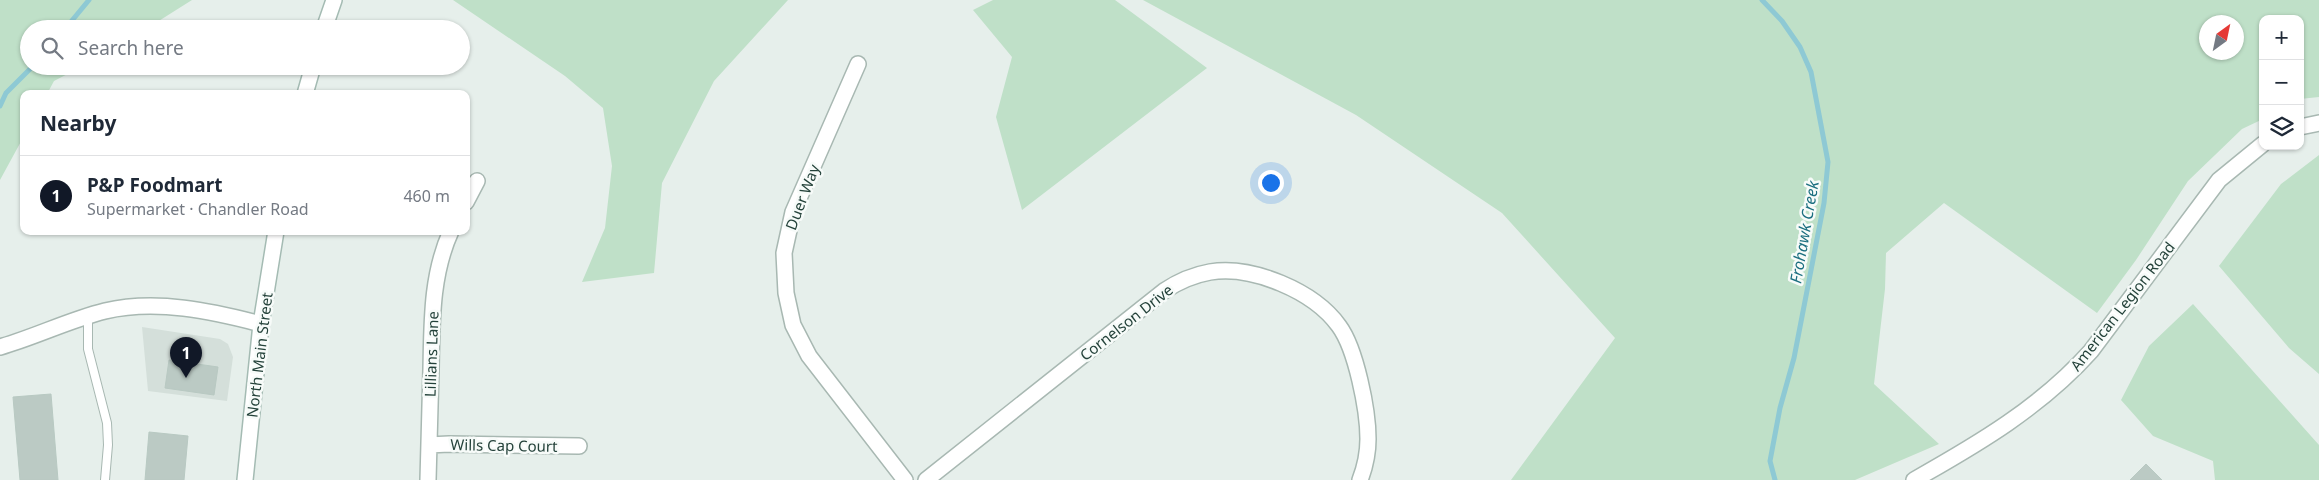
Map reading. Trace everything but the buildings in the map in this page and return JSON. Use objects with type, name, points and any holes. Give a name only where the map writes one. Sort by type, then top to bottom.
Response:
[{"type":"street","points":[[327,20],[334,0]]},
{"type":"street","name":"Duer Way","points":[[858,64],[793,212],[784,254],[786,293],[793,324],[809,356],[905,480]]},
{"type":"street","points":[[306,90],[310,75]]},
{"type":"street","points":[[2304,126],[2319,122]]},
{"type":"street","name":"American Legion Road","points":[[1914,480],[1987,437],[2034,405],[2071,374],[2218,180],[2259,147]]},
{"type":"street","points":[[470,194],[477,181]]},
{"type":"street","name":"North Main Street","points":[[245,480],[261,324],[275,235]]},
{"type":"street","name":"Lillians Lane","points":[[428,480],[432,316],[436,280],[442,252],[449,235]]},
{"type":"street","name":"Cornelson Drive","points":[[926,480],[1164,291],[1191,277],[1212,272],[1233,272],[1262,277],[1287,286],[1310,298],[1338,324],[1349,342],[1355,358],[1368,426],[1367,453],[1360,480]]},
{"type":"street","points":[[0,347],[88,316],[130,307],[153,306],[237,318],[261,324]]},
{"type":"street","name":"Wills Cap Court","points":[[429,445],[579,446]]},
{"type":"lane","points":[[88,316],[88,349],[107,423],[108,445],[105,480]]},
{"type":"shaded area","points":[[142,327],[220,339],[228,344],[233,357],[227,401],[148,391]]},
{"type":"green space","points":[[0,0],[192,0],[160,20],[20,20],[20,75],[66,75],[54,81],[49,90],[20,90],[20,143],[0,180]]},
{"type":"green space","points":[[453,0],[788,0],[714,81],[662,183],[654,273],[582,282],[605,228],[612,166],[603,108],[565,76]]},
{"type":"green space","points":[[993,0],[1115,0],[1207,68],[1022,210],[996,117],[1012,57],[973,10]]},
{"type":"green space","points":[[1143,0],[2319,0],[2319,97],[2304,99],[2304,15],[2259,15],[2259,121],[2242,129],[2188,181],[2136,260],[2097,313],[1944,203],[1886,253],[1885,289],[1874,384],[1939,444],[1855,480],[1511,480],[1615,338],[1502,213],[1356,115]]},
{"type":"green space","points":[[2319,155],[2319,374],[2289,348],[2219,266],[2281,184]]},
{"type":"green space","points":[[2193,304],[2319,445],[2319,480],[2215,480],[2213,461],[2153,436],[2121,400],[2149,346]]},
{"type":"waterway","points":[[72,20],[89,0]]},
{"type":"waterway","name":"Frohawk Creek","points":[[1762,0],[1782,21],[1800,47],[1811,72],[1828,162],[1824,203],[1794,358],[1780,408],[1770,461],[1775,480]]},
{"type":"waterway","points":[[0,106],[6,93],[24,75]]},
{"type":"place","name":"P&P Foodmart","points":[[186,378]]}]
